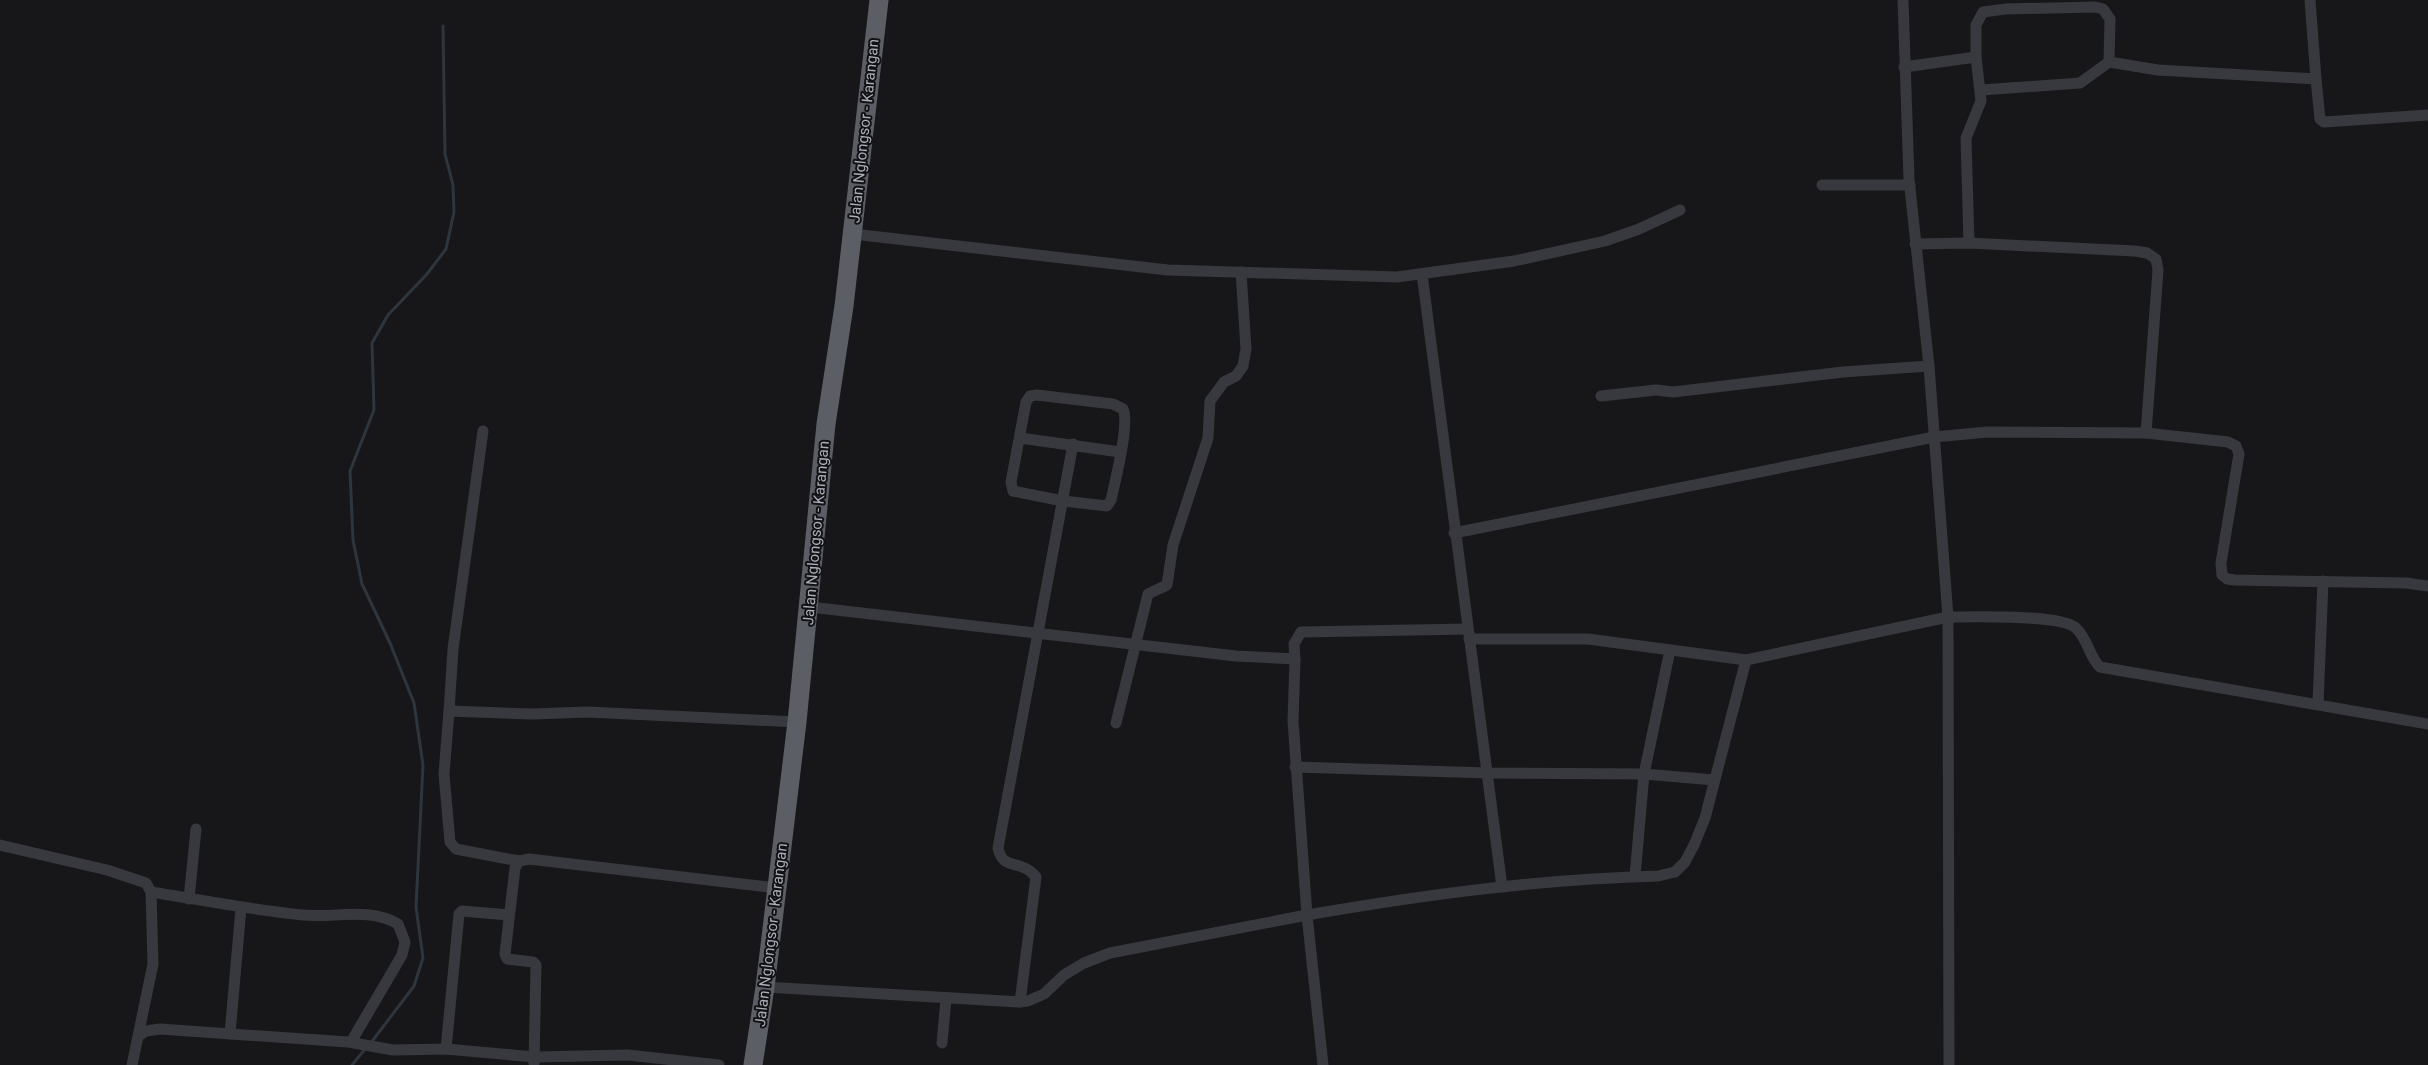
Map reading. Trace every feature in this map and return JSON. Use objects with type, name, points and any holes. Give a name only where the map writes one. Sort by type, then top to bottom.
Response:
[{"type":"highway","name":"Jalan Nglongsor - Karangan","points":[[753,1065],[765,987],[797,722],[810,607],[826,424],[853,234],[878,0]]},
{"type":"street","points":[[1903,0],[1910,186],[1929,366],[1948,617],[1949,1065]]},
{"type":"street","points":[[2310,0],[2320,119],[2324,122],[2428,115]]},
{"type":"street","points":[[1968,243],[1966,138],[1981,101],[1976,57],[1976,25],[1983,12],[2006,9],[2095,7],[2104,9],[2110,19],[2109,62]]},
{"type":"street","points":[[1904,66],[1976,57]]},
{"type":"street","points":[[1981,90],[2066,86],[2080,83],[2109,62],[2158,70],[2316,79]]},
{"type":"street","points":[[1822,185],[1910,186]]},
{"type":"street","points":[[853,234],[1168,270],[1397,277],[1514,261],[1605,241],[1639,229],[1680,210]]},
{"type":"street","points":[[1915,244],[1968,243],[2135,251],[2147,253],[2156,260],[2158,270],[2146,433]]},
{"type":"street","points":[[1116,723],[1148,594],[1150,591],[1166,587],[1167,585],[1173,545],[1178,535],[1208,438],[1210,401],[1224,382],[1236,376],[1243,366],[1246,349],[1241,272]]},
{"type":"street","points":[[1422,274],[1454,532],[1502,887]]},
{"type":"street","points":[[1601,396],[1656,390],[1673,392],[1844,372],[1929,366]]},
{"type":"street","points":[[1030,396],[1048,396],[1113,404],[1123,409],[1125,413],[1120,452],[1110,504],[1102,506],[1063,501],[1013,491],[1011,482],[1026,402],[1030,396]]},
{"type":"street","points":[[483,431],[453,649],[444,774],[450,842],[456,849],[520,861],[529,860],[777,888]]},
{"type":"street","points":[[1454,532],[1934,436],[1987,432],[2146,433],[2228,442],[2236,446],[2239,454],[2221,563],[2222,575],[2227,579],[2406,583],[2428,586]]},
{"type":"street","points":[[1020,438],[1120,452]]},
{"type":"street","points":[[1020,1002],[1036,877],[1026,867],[1004,862],[998,848],[1073,444]]},
{"type":"street","points":[[2318,704],[2324,582]]},
{"type":"street","points":[[810,607],[1236,656],[1295,659]]},
{"type":"street","points":[[1323,1065],[1306,915],[1292,721],[1294,644],[1301,632],[1468,634],[1588,639],[1746,660],[1948,617],[2014,618],[2068,623],[2080,632],[2094,662],[2100,668],[2428,724]]},
{"type":"street","points":[[1635,876],[1644,774],[1670,650]]},
{"type":"street","points":[[765,987],[1020,1002],[1044,994],[1064,975],[1084,963],[1110,953],[1306,915],[1401,899],[1502,887],[1675,872],[1685,862],[1694,845],[1704,818],[1746,660]]},
{"type":"street","points":[[449,711],[532,714],[588,712],[797,722]]},
{"type":"street","points":[[1295,767],[1488,773],[1644,774],[1714,780]]},
{"type":"street","points":[[189,899],[196,830]]},
{"type":"street","points":[[0,845],[107,870],[146,883],[151,892],[153,964],[140,1035],[132,1065]]},
{"type":"street","points":[[520,861],[515,868],[506,957],[507,959],[533,962],[536,965],[534,1061]]},
{"type":"street","points":[[151,892],[241,908],[306,915],[377,915],[398,924],[405,942],[402,955],[353,1043]]},
{"type":"street","points":[[230,1034],[241,908]]},
{"type":"street","points":[[446,1049],[459,914],[462,911],[509,915]]},
{"type":"street","points":[[942,1043],[946,999]]},
{"type":"street","points":[[140,1035],[154,1030],[353,1043],[389,1050],[446,1049],[534,1061],[628,1055],[718,1065]]},
{"type":"waterway","points":[[370,1044],[414,986],[423,958],[416,907],[423,765],[414,703],[390,643],[362,584],[353,540],[350,471],[374,410],[372,343],[388,315],[427,274],[446,249],[454,212],[453,185],[445,154],[443,26]]},
{"type":"waterway","points":[[352,1065],[366,1048]]}]
